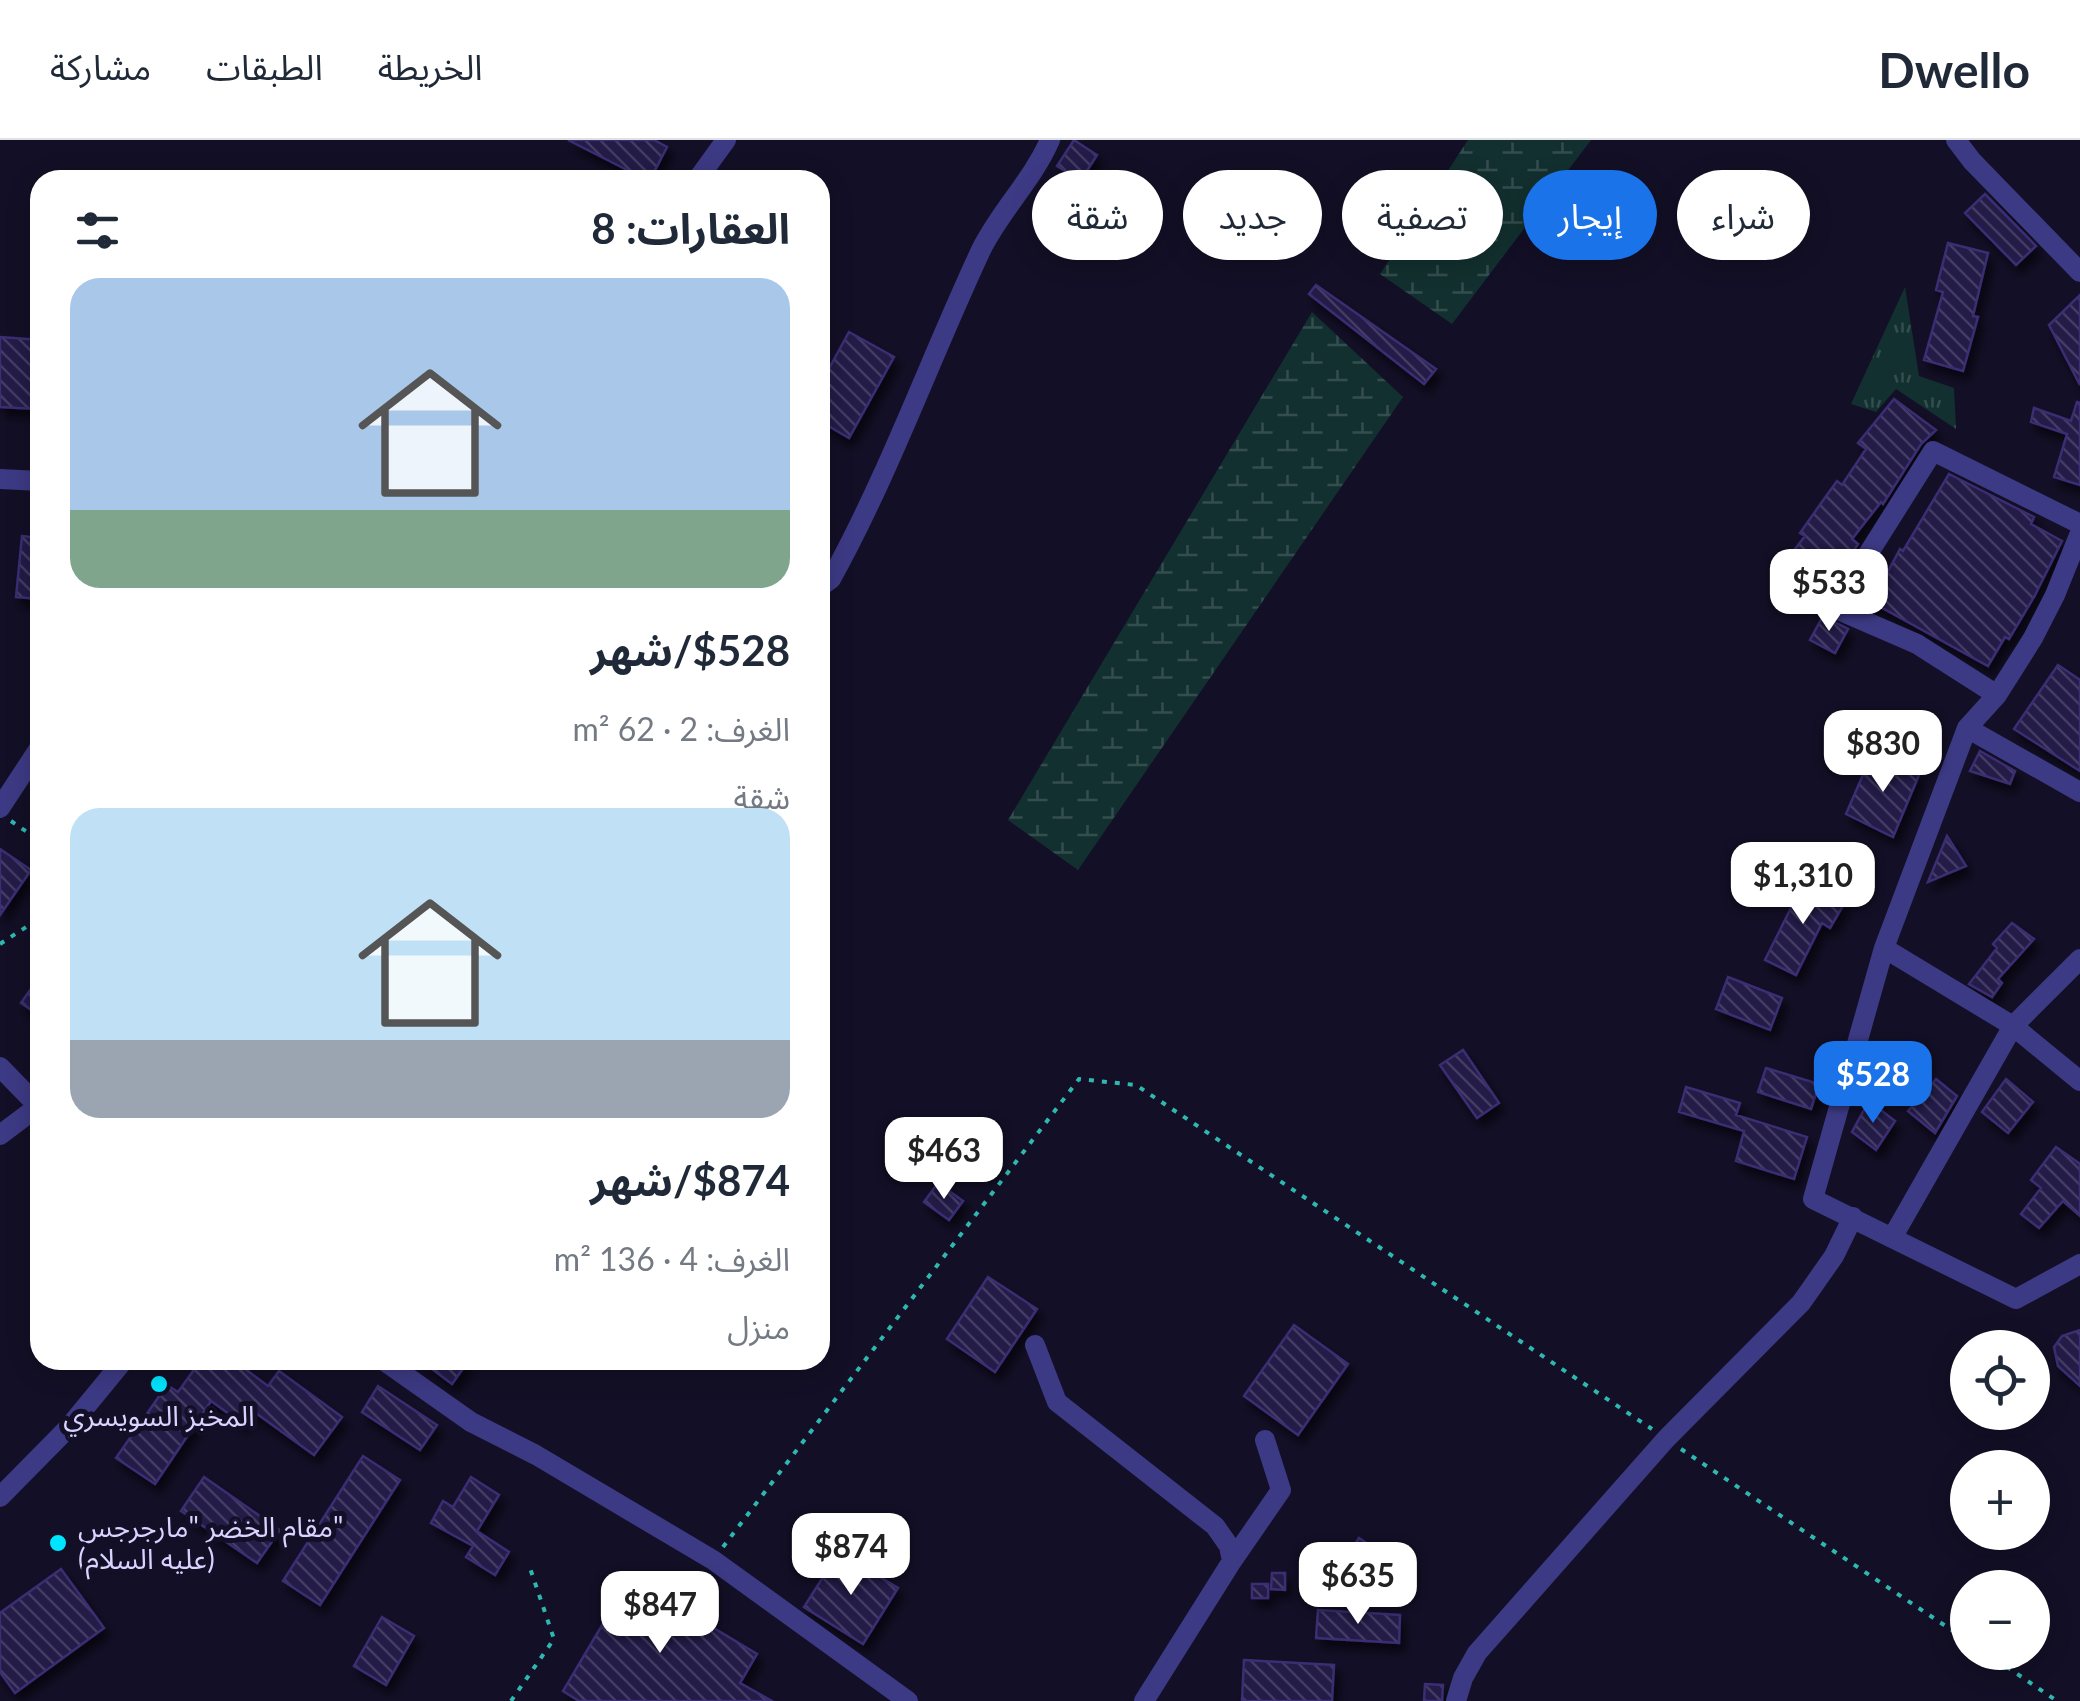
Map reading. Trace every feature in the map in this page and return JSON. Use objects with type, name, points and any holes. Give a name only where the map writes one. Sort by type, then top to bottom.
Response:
[{"type":"street","points":[[704,170],[726,140]]},
{"type":"street","points":[[830,579],[868,505],[983,246],[1040,162],[1050,140]]},
{"type":"street","points":[[1943,140],[1972,161]]},
{"type":"street","points":[[1956,140],[2080,272]]},
{"type":"street","points":[[1997,695],[1917,644],[1834,608],[1932,451],[2080,524]]},
{"type":"street","points":[[0,479],[30,480]]},
{"type":"street","points":[[2080,533],[2055,595],[1997,695],[1967,728],[1884,948],[1814,1199],[2016,1299],[2080,1264]]},
{"type":"street","points":[[1967,728],[2080,792]]},
{"type":"street","points":[[1,812],[30,764]]},
{"type":"street","points":[[1884,948],[2013,1026],[2080,1082]]},
{"type":"street","points":[[1892,1238],[2013,1026],[2080,959]]},
{"type":"street","points":[[0,1067],[30,1097]]},
{"type":"street","points":[[0,1134],[30,1112]]},
{"type":"street","points":[[1456,1701],[1477,1653],[1666,1439],[1802,1303],[1834,1256],[1853,1218]]},
{"type":"street","points":[[1035,1345],[1057,1402],[1215,1526],[1229,1546],[1232,1561]]},
{"type":"street","points":[[0,1497],[69,1427],[116,1370]]},
{"type":"street","points":[[398,1370],[471,1422],[536,1455],[714,1560],[908,1701]]},
{"type":"street","points":[[1144,1701],[1281,1490],[1265,1440]]},
{"type":"path","points":[[1,812],[30,834]]},
{"type":"path","points":[[0,944],[30,924]]},
{"type":"path","points":[[714,1560],[1078,1079],[1136,1086],[1950,1629]]},
{"type":"path","points":[[511,1701],[554,1639],[530,1568]]},
{"type":"path","points":[[2011,1670],[2057,1701]]},
{"type":"green space","points":[[1468,140],[1591,140],[1568,170],[1523,170],[1523,230],[1503,256],[1503,170],[1448,170]]},
{"type":"green space","points":[[1389,260],[1500,260],[1452,324],[1380,274]]},
{"type":"green space","points":[[1905,287],[1919,376],[1954,388],[1956,429],[1896,389],[1876,412],[1851,404]]},
{"type":"green space","points":[[1312,312],[1403,397],[1078,870],[1008,820]]},
{"type":"building","points":[[568,140],[654,140],[667,147],[655,170],[627,170]]},
{"type":"building","points":[[1074,140],[1097,155],[1087,170],[1064,170],[1057,166]]},
{"type":"building","points":[[1985,194],[2036,246],[2016,265],[1965,213]]},
{"type":"building","points":[[1948,243],[1988,253],[1973,316],[1978,317],[1963,371],[1924,360],[1943,292],[1936,290]]},
{"type":"building","points":[[1316,285],[1436,369],[1424,384],[1309,294]]},
{"type":"building","points":[[2080,295],[2080,385],[2049,325]]},
{"type":"building","points":[[849,332],[894,357],[849,438],[830,427],[830,367]]},
{"type":"building","points":[[0,337],[30,339],[30,409],[0,407]]},
{"type":"building","points":[[1894,399],[1936,430],[1921,444],[1883,504],[1852,539],[1858,544],[1826,592],[1786,561],[1805,536],[1800,533],[1824,499],[1837,481],[1842,485],[1866,449],[1858,443]]},
{"type":"building","points":[[2077,402],[2080,485],[2054,477],[2067,434],[2031,422],[2034,408],[2071,421]]},
{"type":"building","points":[[1949,474],[2034,517],[2031,524],[2062,541],[2034,597],[1988,666],[1866,599],[1880,574],[1885,577],[1900,549],[1903,551]]},
{"type":"building","points":[[22,536],[30,537],[30,598],[16,597]]},
{"type":"building","points":[[1823,616],[1848,629],[1835,653],[1810,640]]},
{"type":"building","points":[[2058,665],[2080,680],[2080,771],[2014,729]]},
{"type":"building","points":[[1980,751],[2015,771],[2010,784],[1970,771]]},
{"type":"building","points":[[1872,754],[1919,775],[1893,837],[1846,814]]},
{"type":"building","points":[[1947,836],[1966,866],[1928,882]]},
{"type":"building","points":[[0,849],[30,871],[0,915]]},
{"type":"building","points":[[1804,882],[1844,904],[1830,928],[1822,923],[1796,975],[1765,960]]},
{"type":"building","points":[[2012,923],[2034,939],[1998,979],[2002,983],[1992,997],[1969,984],[1997,948],[1993,944]]},
{"type":"building","points":[[1728,977],[1782,998],[1770,1030],[1716,1009]]},
{"type":"building","points":[[30,990],[30,1009],[21,1003]]},
{"type":"building","points":[[1463,1050],[1499,1103],[1477,1118],[1440,1065]]},
{"type":"building","points":[[1766,1068],[1819,1084],[1811,1109],[1758,1092]]},
{"type":"building","points":[[1936,1079],[1957,1096],[1935,1133],[1908,1111]]},
{"type":"building","points":[[2006,1079],[2033,1102],[2008,1133],[1982,1112]]},
{"type":"building","points":[[1686,1087],[1740,1103],[1736,1115],[1807,1137],[1794,1179],[1736,1161],[1744,1131],[1679,1112]]},
{"type":"building","points":[[1869,1101],[1895,1121],[1876,1150],[1852,1132]]},
{"type":"building","points":[[2056,1147],[2080,1164],[2080,1216],[2063,1201],[2039,1228],[2021,1214],[2041,1188],[2031,1180]]},
{"type":"building","points":[[938,1183],[963,1201],[949,1220],[924,1202]]},
{"type":"building","points":[[988,1277],[1037,1309],[995,1372],[947,1339]]},
{"type":"building","points":[[1294,1325],[1348,1364],[1298,1435],[1244,1396]]},
{"type":"building","points":[[2080,1330],[2080,1386],[2058,1366],[2054,1347],[2062,1336]]},
{"type":"building","points":[[194,1370],[246,1370],[268,1386],[279,1371],[342,1417],[314,1455],[253,1411],[243,1424],[211,1401],[155,1484],[116,1458],[167,1385],[178,1392]]},
{"type":"building","points":[[433,1370],[462,1370],[452,1384]]},
{"type":"building","points":[[378,1386],[437,1425],[420,1450],[362,1412]]},
{"type":"building","points":[[363,1456],[400,1480],[320,1605],[283,1581]]},
{"type":"building","points":[[204,1477],[280,1530],[257,1563],[181,1511]]},
{"type":"building","points":[[471,1477],[499,1495],[477,1531],[509,1552],[495,1575],[466,1557],[473,1546],[431,1523],[443,1501],[453,1507]]},
{"type":"building","points":[[1359,1538],[1385,1555],[1377,1566],[1352,1549]]},
{"type":"building","points":[[839,1552],[898,1588],[863,1644],[804,1607]]},
{"type":"building","points":[[61,1569],[104,1628],[15,1693],[0,1672],[0,1613]]},
{"type":"building","points":[[1272,1573],[1285,1573],[1285,1590],[1271,1589]]},
{"type":"building","points":[[630,1578],[757,1654],[740,1683],[772,1701],[579,1701],[563,1691]]},
{"type":"building","points":[[1252,1584],[1268,1584],[1268,1598],[1252,1598]]},
{"type":"building","points":[[1318,1610],[1400,1615],[1399,1643],[1316,1638]]},
{"type":"building","points":[[382,1617],[414,1636],[386,1685],[354,1666]]},
{"type":"building","points":[[1244,1660],[1334,1665],[1332,1701],[1242,1701]]},
{"type":"building","points":[[1425,1684],[1443,1685],[1442,1701],[1424,1701]]},
{"type":"place","name":"المخبز السويسري","points":[[159,1384]]},
{"type":"place","name":"مقام الخضر \"مارجرجس\" (عليه السلام)","points":[[58,1543]]}]
